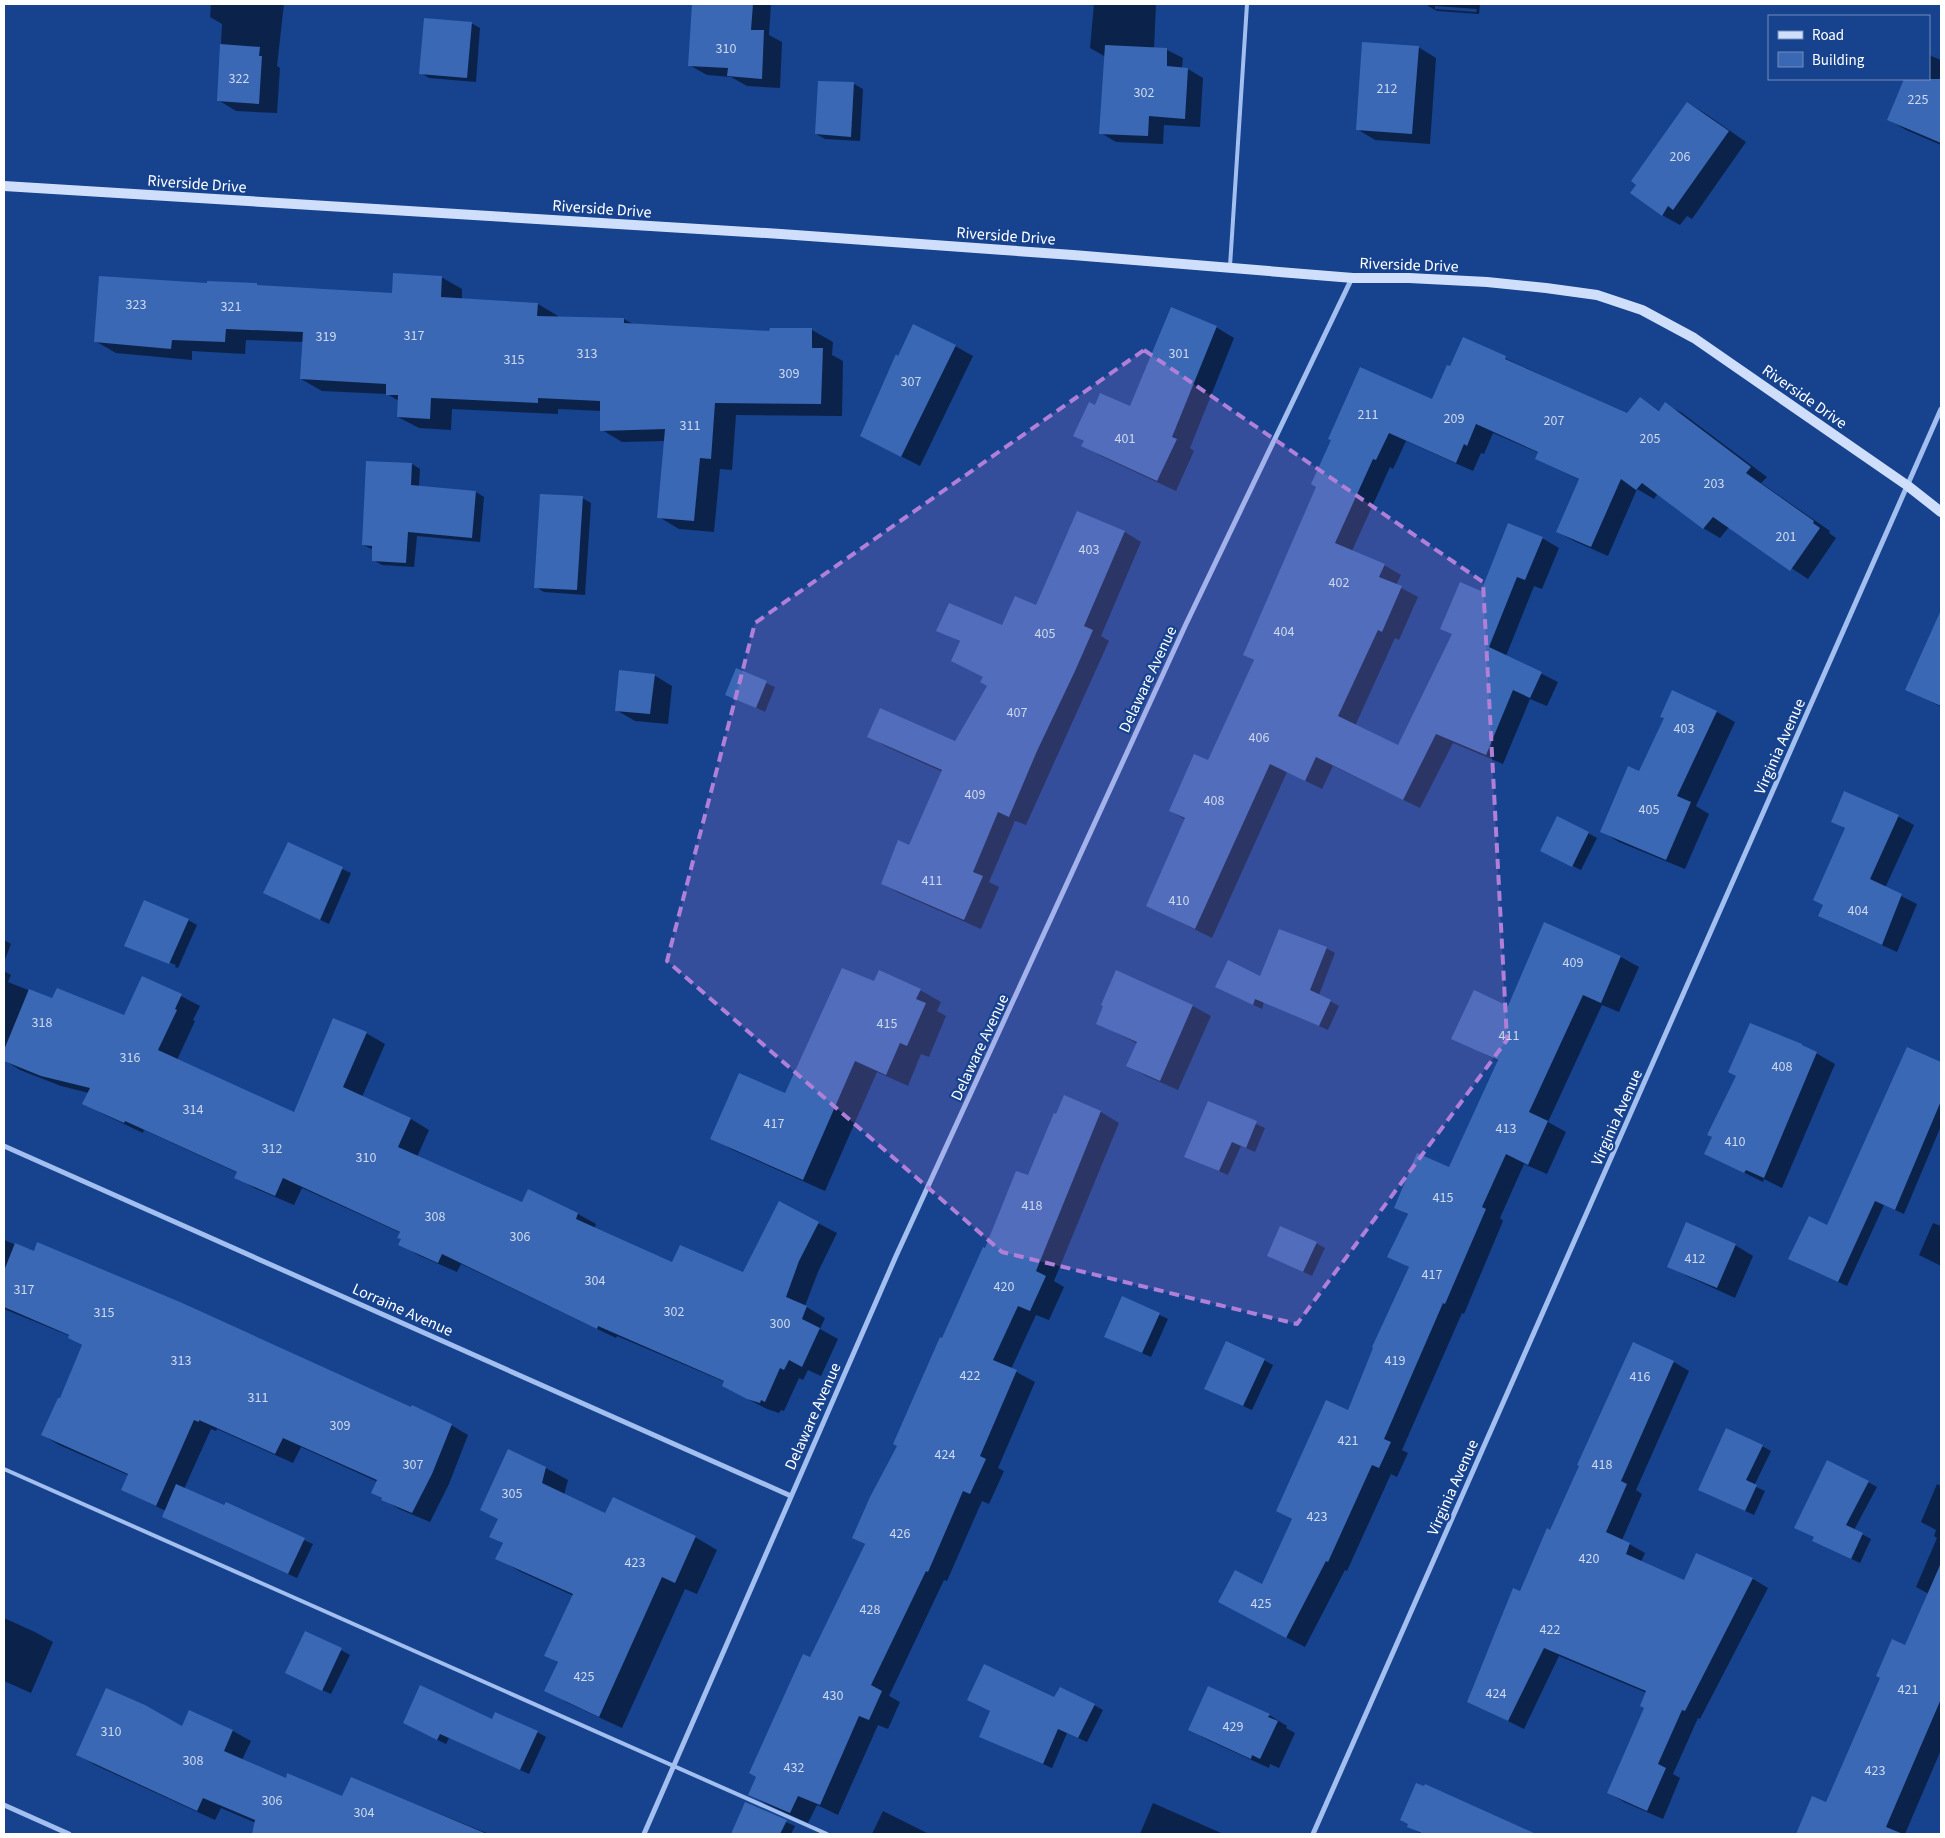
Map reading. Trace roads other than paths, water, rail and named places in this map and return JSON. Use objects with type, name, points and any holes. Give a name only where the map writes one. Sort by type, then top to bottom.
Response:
[{"type":"street","name":"Riverside Drive","points":[[4,186],[790,235],[1353,278],[1410,278],[1546,288],[1598,295],[1642,310],[1694,338],[1908,486],[1941,512]]},
{"type":"street","name":"Delaware Avenue","points":[[644,1834],[896,1256],[1186,624],[1353,278]]},
{"type":"street","name":"Virginia Avenue","points":[[1313,1834],[1941,409]]},
{"type":"street","name":"Lorraine Avenue","points":[[4,1146],[791,1496]]},
{"type":"street","points":[[4,1805],[69,1834]]},
{"type":"lane","points":[[1230,268],[1246,4]]},
{"type":"lane","points":[[4,1469],[827,1834]]}]
